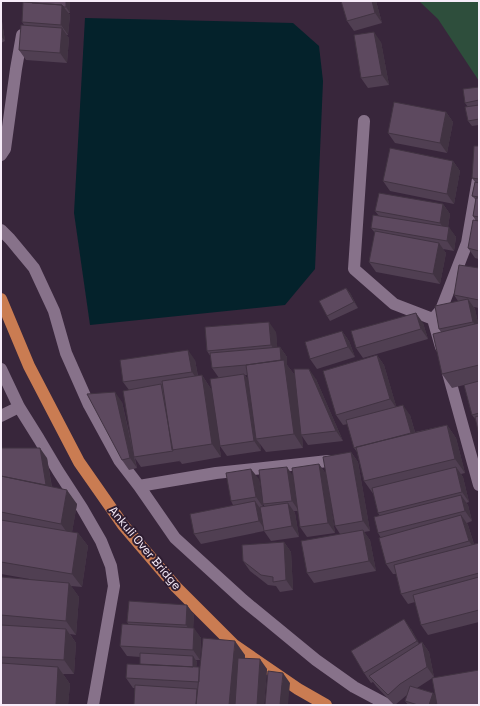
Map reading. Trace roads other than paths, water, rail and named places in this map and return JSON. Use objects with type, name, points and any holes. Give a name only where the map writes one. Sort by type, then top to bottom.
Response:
[{"type":"main road","name":"Ankuli Over Bridge","points":[[1,299],[29,366],[79,462],[123,525],[176,587],[234,645],[298,689],[326,705]]},
{"type":"street","points":[[1,155],[5,148],[24,24]]},
{"type":"street","points":[[364,121],[354,269],[394,304],[433,319]]},
{"type":"street","points":[[433,319],[441,310],[467,243],[479,173]]},
{"type":"street","points":[[1,230],[34,268],[54,311],[66,353],[89,405],[119,460],[139,486],[174,538],[243,600],[316,660],[354,687],[388,705]]},
{"type":"street","points":[[433,319],[479,485]]},
{"type":"street","points":[[1,369],[19,408],[101,540],[111,566],[114,586],[93,705]]},
{"type":"street","points":[[1,416],[19,408]]},
{"type":"street","points":[[139,486],[216,474],[328,461]]},
{"type":"water","points":[[85,18],[293,23],[319,46],[323,81],[315,269],[285,305],[90,325],[74,213]]}]
